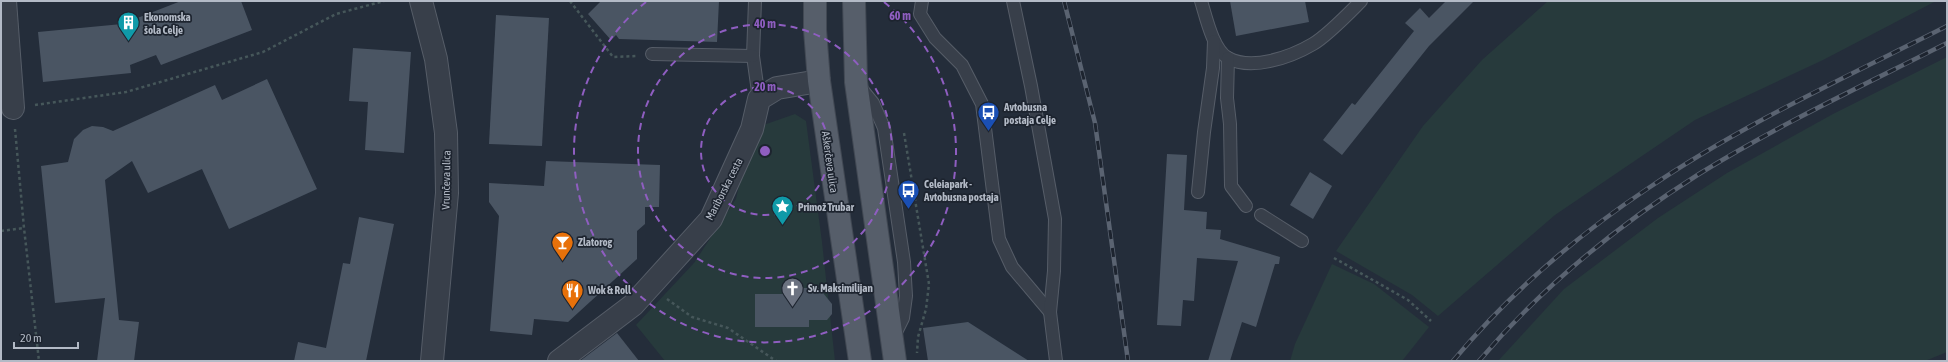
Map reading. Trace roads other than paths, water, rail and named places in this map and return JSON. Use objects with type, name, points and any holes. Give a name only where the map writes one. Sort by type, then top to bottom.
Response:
[{"type":"main road","points":[[815,1],[815,30],[819,81]]},
{"type":"main road","points":[[854,1],[856,82],[895,361]]},
{"type":"main road","name":"Aškerčeva ulica","points":[[819,81],[860,361]]},
{"type":"street","points":[[5,1],[13,108]]},
{"type":"street","name":"Vrunčeva ulica","points":[[421,1],[436,59],[446,133],[447,193],[432,361]]},
{"type":"street","points":[[759,99],[777,88],[819,81]]},
{"type":"street","name":"Mariborska cesta","points":[[559,361],[633,306],[711,219],[752,130],[759,99]]},
{"type":"lane","points":[[754,1],[753,56],[759,99]]},
{"type":"lane","points":[[922,1],[920,14],[935,38],[962,65],[982,104],[999,238],[1012,267],[1050,312]]},
{"type":"lane","points":[[1013,1],[1031,86],[1055,219],[1054,271],[1050,312],[1056,361]]},
{"type":"lane","points":[[1198,192],[1204,132],[1213,68],[1214,41],[1201,1]]},
{"type":"lane","points":[[1214,41],[1228,58],[1251,64],[1276,60],[1314,44],[1361,1]]},
{"type":"lane","points":[[652,54],[753,56]]},
{"type":"lane","points":[[1228,58],[1227,98],[1230,124],[1231,186],[1246,206]]},
{"type":"lane","points":[[1261,215],[1302,240]]},
{"type":"railway","points":[[1064,1],[1095,123],[1128,361]]},
{"type":"railway","points":[[1453,361],[1496,313],[1520,290],[1568,247],[1620,207],[1719,144],[1832,83],[1947,26]]},
{"type":"railway","points":[[1479,361],[1503,334],[1554,283],[1639,214],[1699,174],[1759,139],[1947,43]]},
{"type":"place","name":"Ekonomska šola Celje","points":[[129,42]]},
{"type":"place","name":"Avtobusna postaja Celje","points":[[988,132]]},
{"type":"place","name":"Celeiapark - Avtobusna postaja","points":[[909,210]]},
{"type":"place","name":"Primož Trubar","points":[[782,226]]},
{"type":"place","name":"Zlatorog","points":[[563,262]]},
{"type":"place","name":"Sv. Maksimilijan","points":[[793,308]]},
{"type":"place","name":"Wok & Roll","points":[[572,310]]}]
